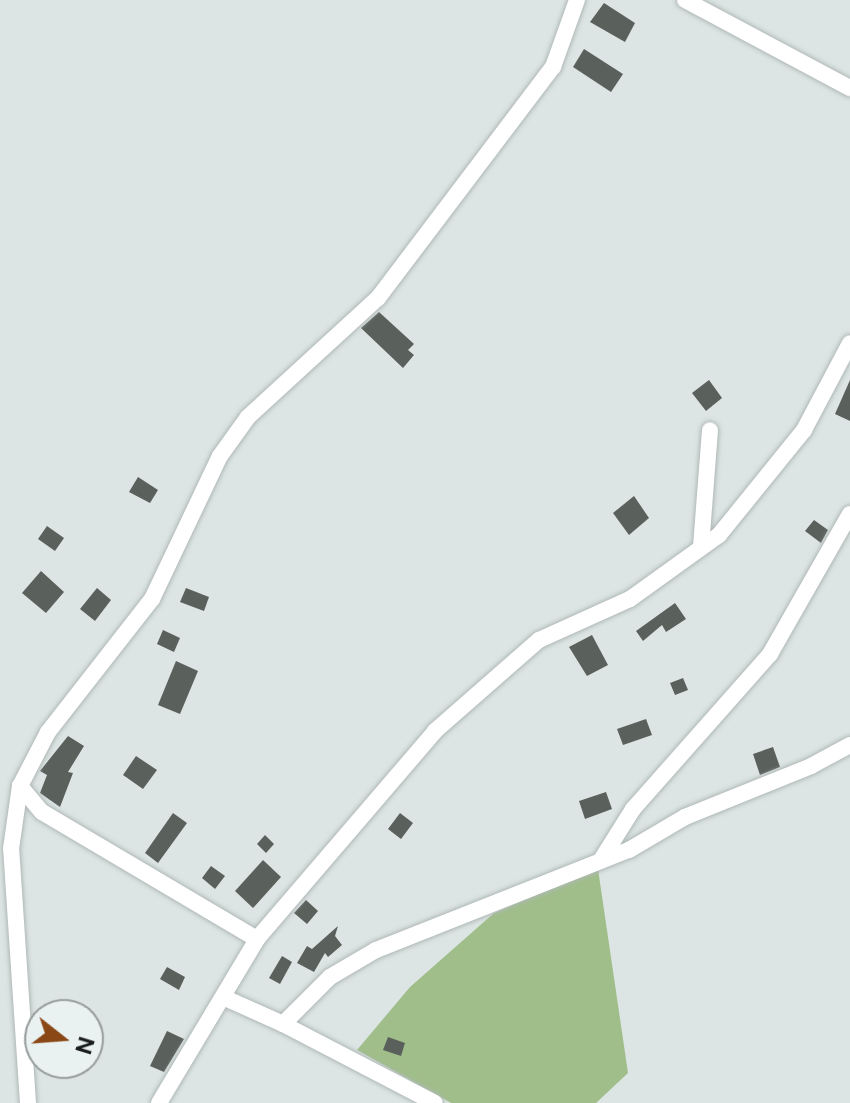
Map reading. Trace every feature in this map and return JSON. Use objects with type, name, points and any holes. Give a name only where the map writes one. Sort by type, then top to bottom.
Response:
[{"type":"street","points":[[28,1103],[11,849],[20,786],[48,732],[152,599],[220,456],[248,417],[378,298],[553,67],[577,0]]},
{"type":"street","points":[[685,0],[850,88]]},
{"type":"street","points":[[159,1103],[225,998],[257,939],[435,731],[527,650],[630,599],[719,535],[804,430],[850,343]]},
{"type":"street","points":[[701,547],[710,430]]},
{"type":"street","points":[[601,860],[633,809],[770,654],[850,514]]},
{"type":"street","points":[[283,1024],[330,977],[376,950],[601,860],[850,745]]},
{"type":"street","points":[[20,786],[42,812],[103,851],[257,939]]},
{"type":"street","points":[[225,998],[283,1024],[435,1103]]},
{"type":"green space","points":[[598,869],[628,1073],[596,1103],[451,1103],[357,1050],[410,987],[494,913]]},
{"type":"building","points":[[604,3],[635,23],[625,42],[590,22]]},
{"type":"building","points":[[584,49],[623,74],[611,92],[573,67]]},
{"type":"building","points":[[379,312],[414,344],[408,350],[414,355],[403,368],[361,328]]},
{"type":"building","points":[[709,380],[722,398],[706,411],[692,393]]},
{"type":"building","points":[[850,380],[850,421],[835,414]]},
{"type":"building","points":[[138,477],[158,490],[150,503],[129,492]]},
{"type":"building","points":[[634,496],[649,518],[629,535],[613,513]]},
{"type":"building","points":[[814,520],[828,530],[821,543],[805,531]]},
{"type":"building","points":[[47,526],[64,538],[55,551],[38,539]]},
{"type":"building","points":[[41,571],[64,592],[46,613],[22,593]]},
{"type":"building","points":[[97,588],[111,600],[95,621],[80,609]]},
{"type":"building","points":[[186,588],[209,597],[204,611],[180,602]]},
{"type":"building","points":[[675,603],[686,619],[666,632],[662,625],[643,641],[636,631]]},
{"type":"building","points":[[163,630],[180,638],[174,652],[157,644]]},
{"type":"building","points":[[592,635],[608,665],[587,676],[569,647]]},
{"type":"building","points":[[176,661],[198,671],[180,714],[158,705]]},
{"type":"building","points":[[683,678],[688,690],[675,695],[670,683]]},
{"type":"building","points":[[646,719],[652,735],[623,745],[617,729]]},
{"type":"building","points":[[68,736],[84,746],[68,772],[73,773],[60,807],[40,793],[47,775],[40,771]]},
{"type":"building","points":[[773,747],[780,767],[760,775],[753,754]]},
{"type":"building","points":[[136,756],[157,770],[143,789],[123,775]]},
{"type":"building","points":[[606,792],[612,809],[585,819],[579,801]]},
{"type":"building","points":[[173,813],[187,823],[158,863],[145,853]]},
{"type":"building","points":[[400,813],[413,823],[401,839],[388,829]]},
{"type":"building","points":[[265,835],[274,844],[266,853],[257,844]]},
{"type":"building","points":[[263,860],[281,877],[253,908],[235,891]]},
{"type":"building","points":[[211,866],[225,876],[215,889],[202,878]]},
{"type":"building","points":[[306,900],[318,911],[307,924],[294,913]]},
{"type":"building","points":[[338,926],[335,936],[342,945],[328,957],[325,953],[314,972],[297,963],[307,946],[312,949]]},
{"type":"building","points":[[282,956],[292,962],[280,984],[269,978]]},
{"type":"building","points":[[167,967],[185,977],[179,990],[160,979]]},
{"type":"building","points":[[167,1031],[184,1039],[164,1072],[150,1066]]},
{"type":"building","points":[[388,1037],[405,1043],[401,1056],[383,1050]]}]
